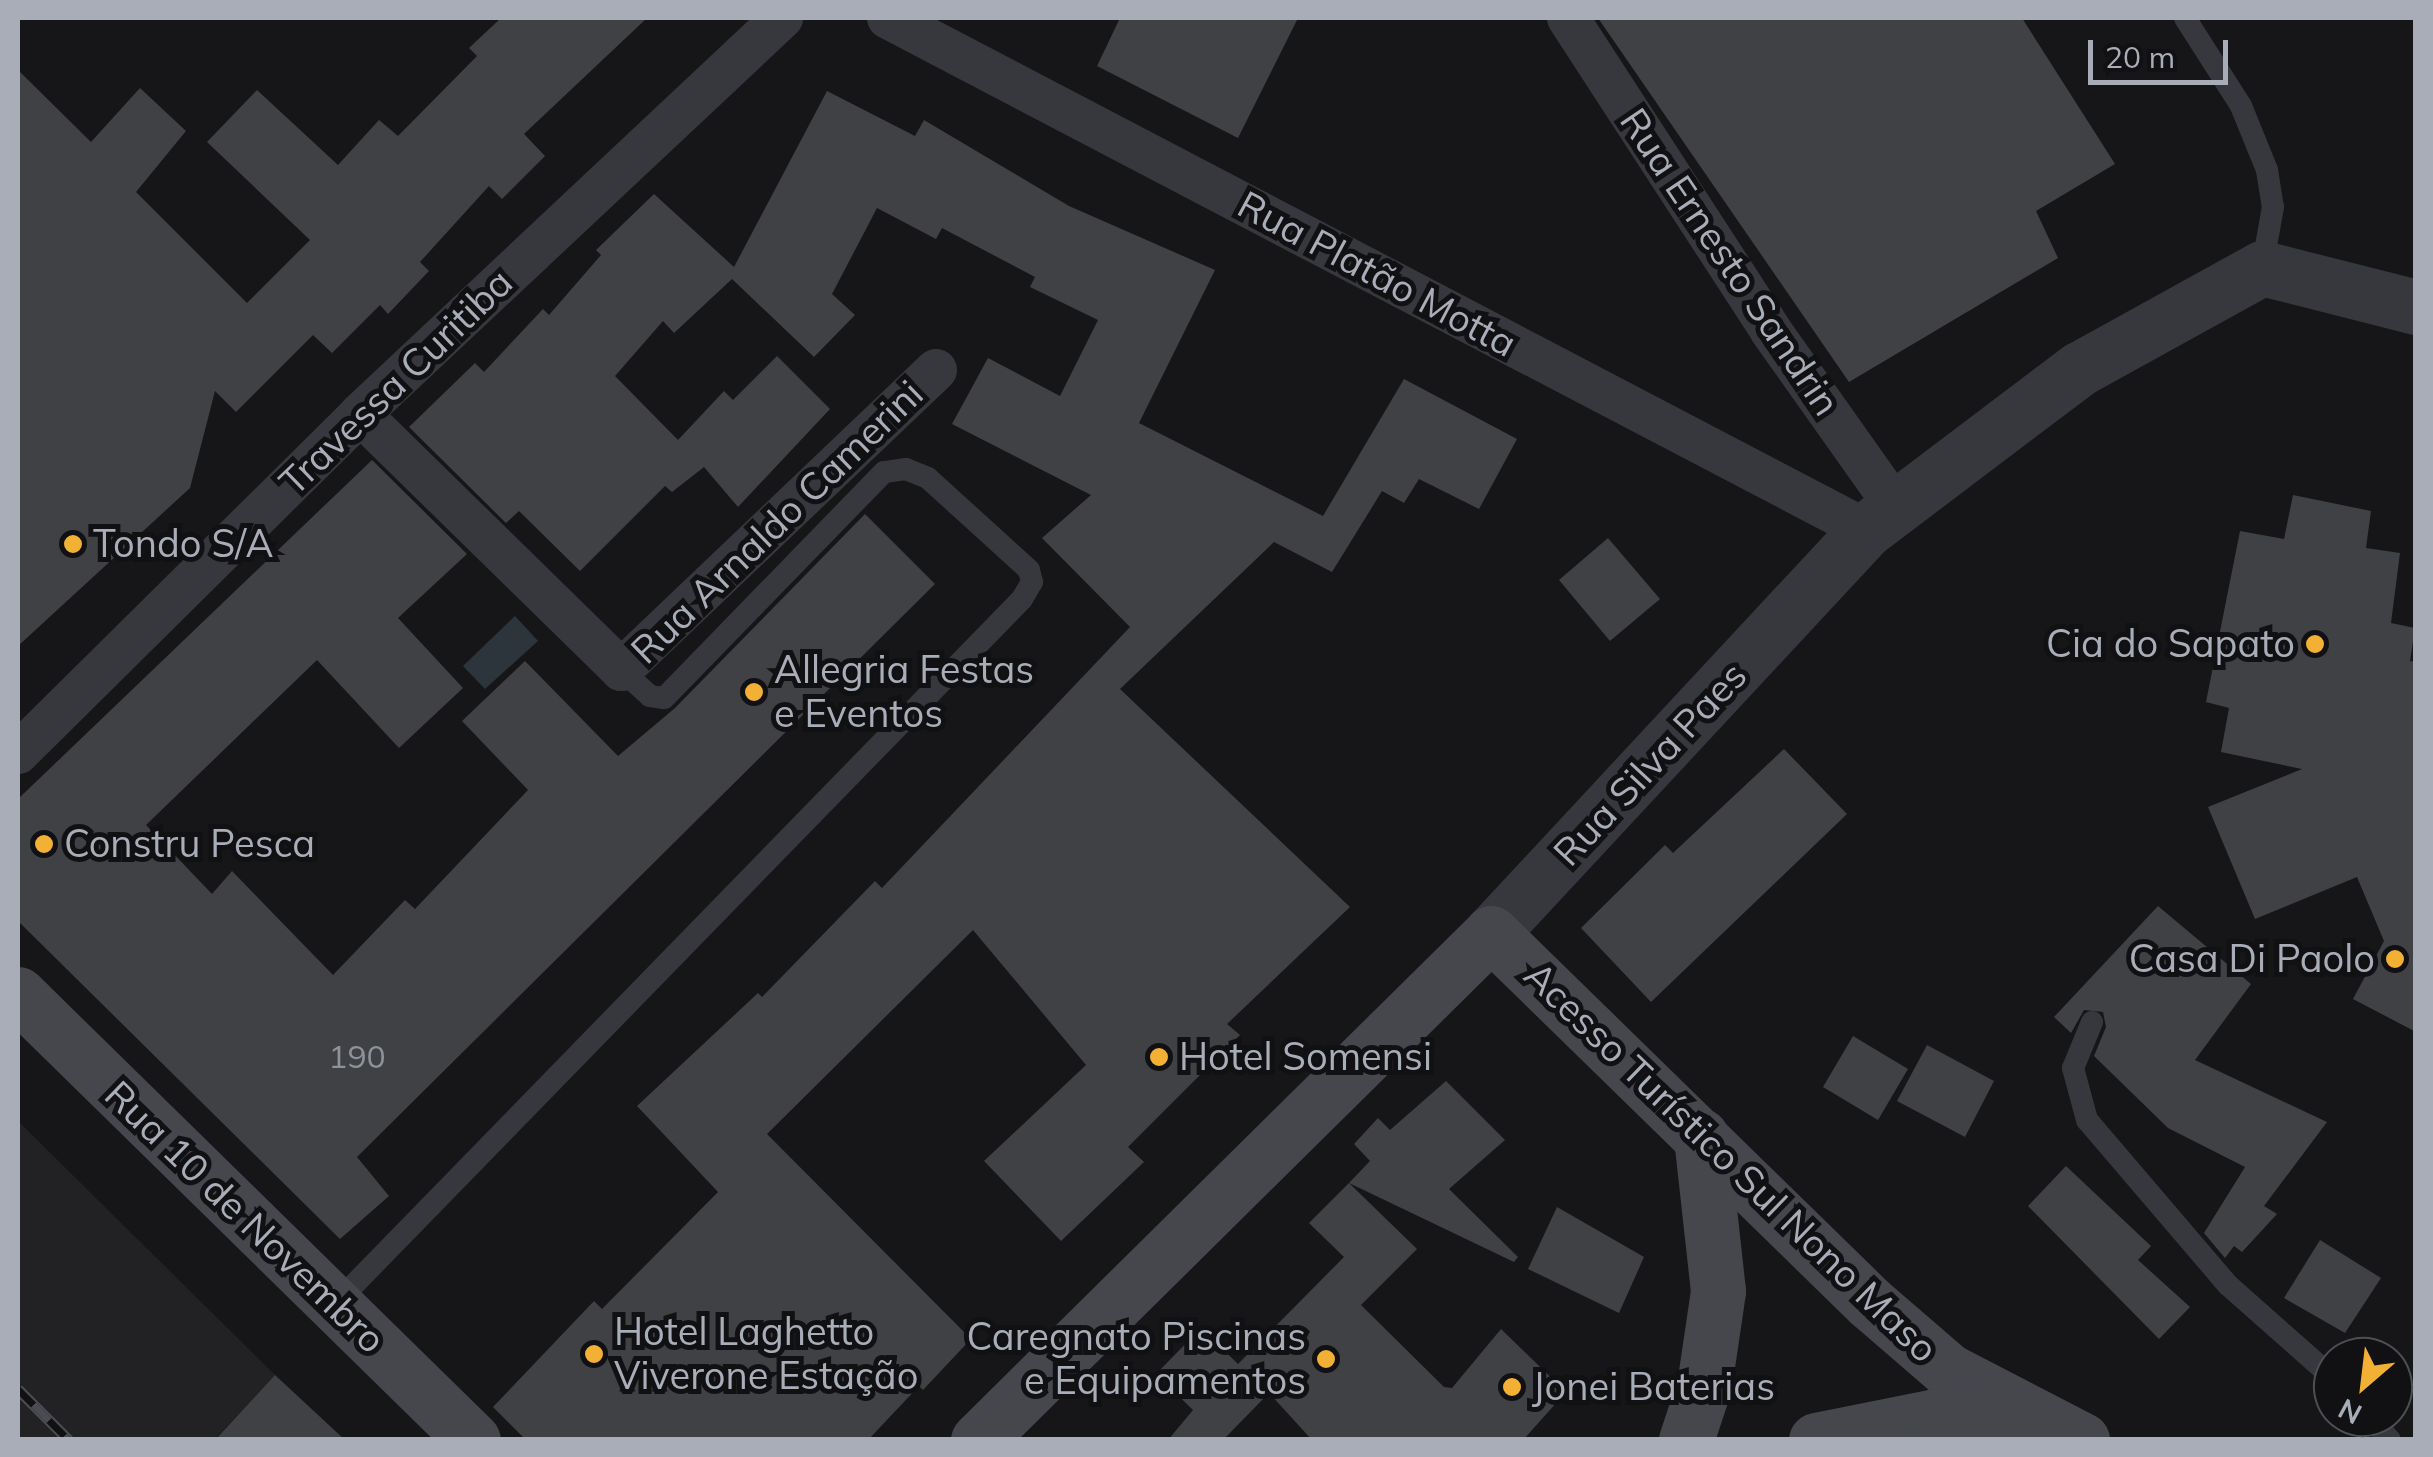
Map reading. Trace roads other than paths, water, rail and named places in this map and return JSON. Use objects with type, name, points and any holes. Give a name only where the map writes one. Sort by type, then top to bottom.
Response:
[{"type":"main road","name":"Acesso Turístico Sul Nono Maso","points":[[1491,933],[1948,1371],[2059,1430]]},
{"type":"main road","name":"Rua Silva Paes","points":[[978,1440],[1491,933]]},
{"type":"main road","name":"Rua 10 de Novembro","points":[[18,994],[474,1440]]},
{"type":"main road","points":[[1686,1440],[1704,1386],[1718,1291],[1701,1136]]},
{"type":"main road","points":[[1816,1440],[1935,1416],[2059,1430]]},
{"type":"street","name":"Travessa Curitiba","points":[[18,754],[360,414],[782,18]]},
{"type":"street","name":"Rua Platão Motta","points":[[888,18],[1880,518]]},
{"type":"street","name":"Rua Ernesto Sandrin","points":[[1568,18],[1771,331],[1880,518]]},
{"type":"street","name":"Rua Silva Paes","points":[[1491,933],[1880,518],[2079,369],[2262,268]]},
{"type":"street","points":[[2262,268],[2416,307]]},
{"type":"street","name":"Rua Arnaldo Camerini","points":[[360,414],[622,670],[936,370]]},
{"type":"lane","points":[[2184,18],[2242,106],[2267,170],[2273,207],[2262,268]]},
{"type":"lane","points":[[335,1304],[1022,599],[1032,582],[1029,570],[928,478],[906,468],[884,472],[664,698],[650,696],[622,670]]},
{"type":"lane","points":[[2092,1022],[2073,1068],[2087,1120],[2228,1285],[2313,1360]]},
{"type":"railway","points":[[18,1389],[69,1440]]},
{"type":"place","name":"Tondo S/A","points":[[73,544]]},
{"type":"place","name":"Cia do Sapato","points":[[2315,644]]},
{"type":"place","name":"Allegria Festas e Eventos","points":[[754,692]]},
{"type":"place","name":"Constru Pesca","points":[[44,844]]},
{"type":"place","name":"Casa Di Paolo","points":[[2395,959]]},
{"type":"place","name":"Hotel Somensi","points":[[1159,1057]]},
{"type":"place","name":"Hotel Laghetto Viverone Estação","points":[[594,1354]]},
{"type":"place","name":"Caregnato Piscinas e Equipamentos","points":[[1326,1359]]},
{"type":"place","name":"Jonei Baterias","points":[[1512,1387]]}]
